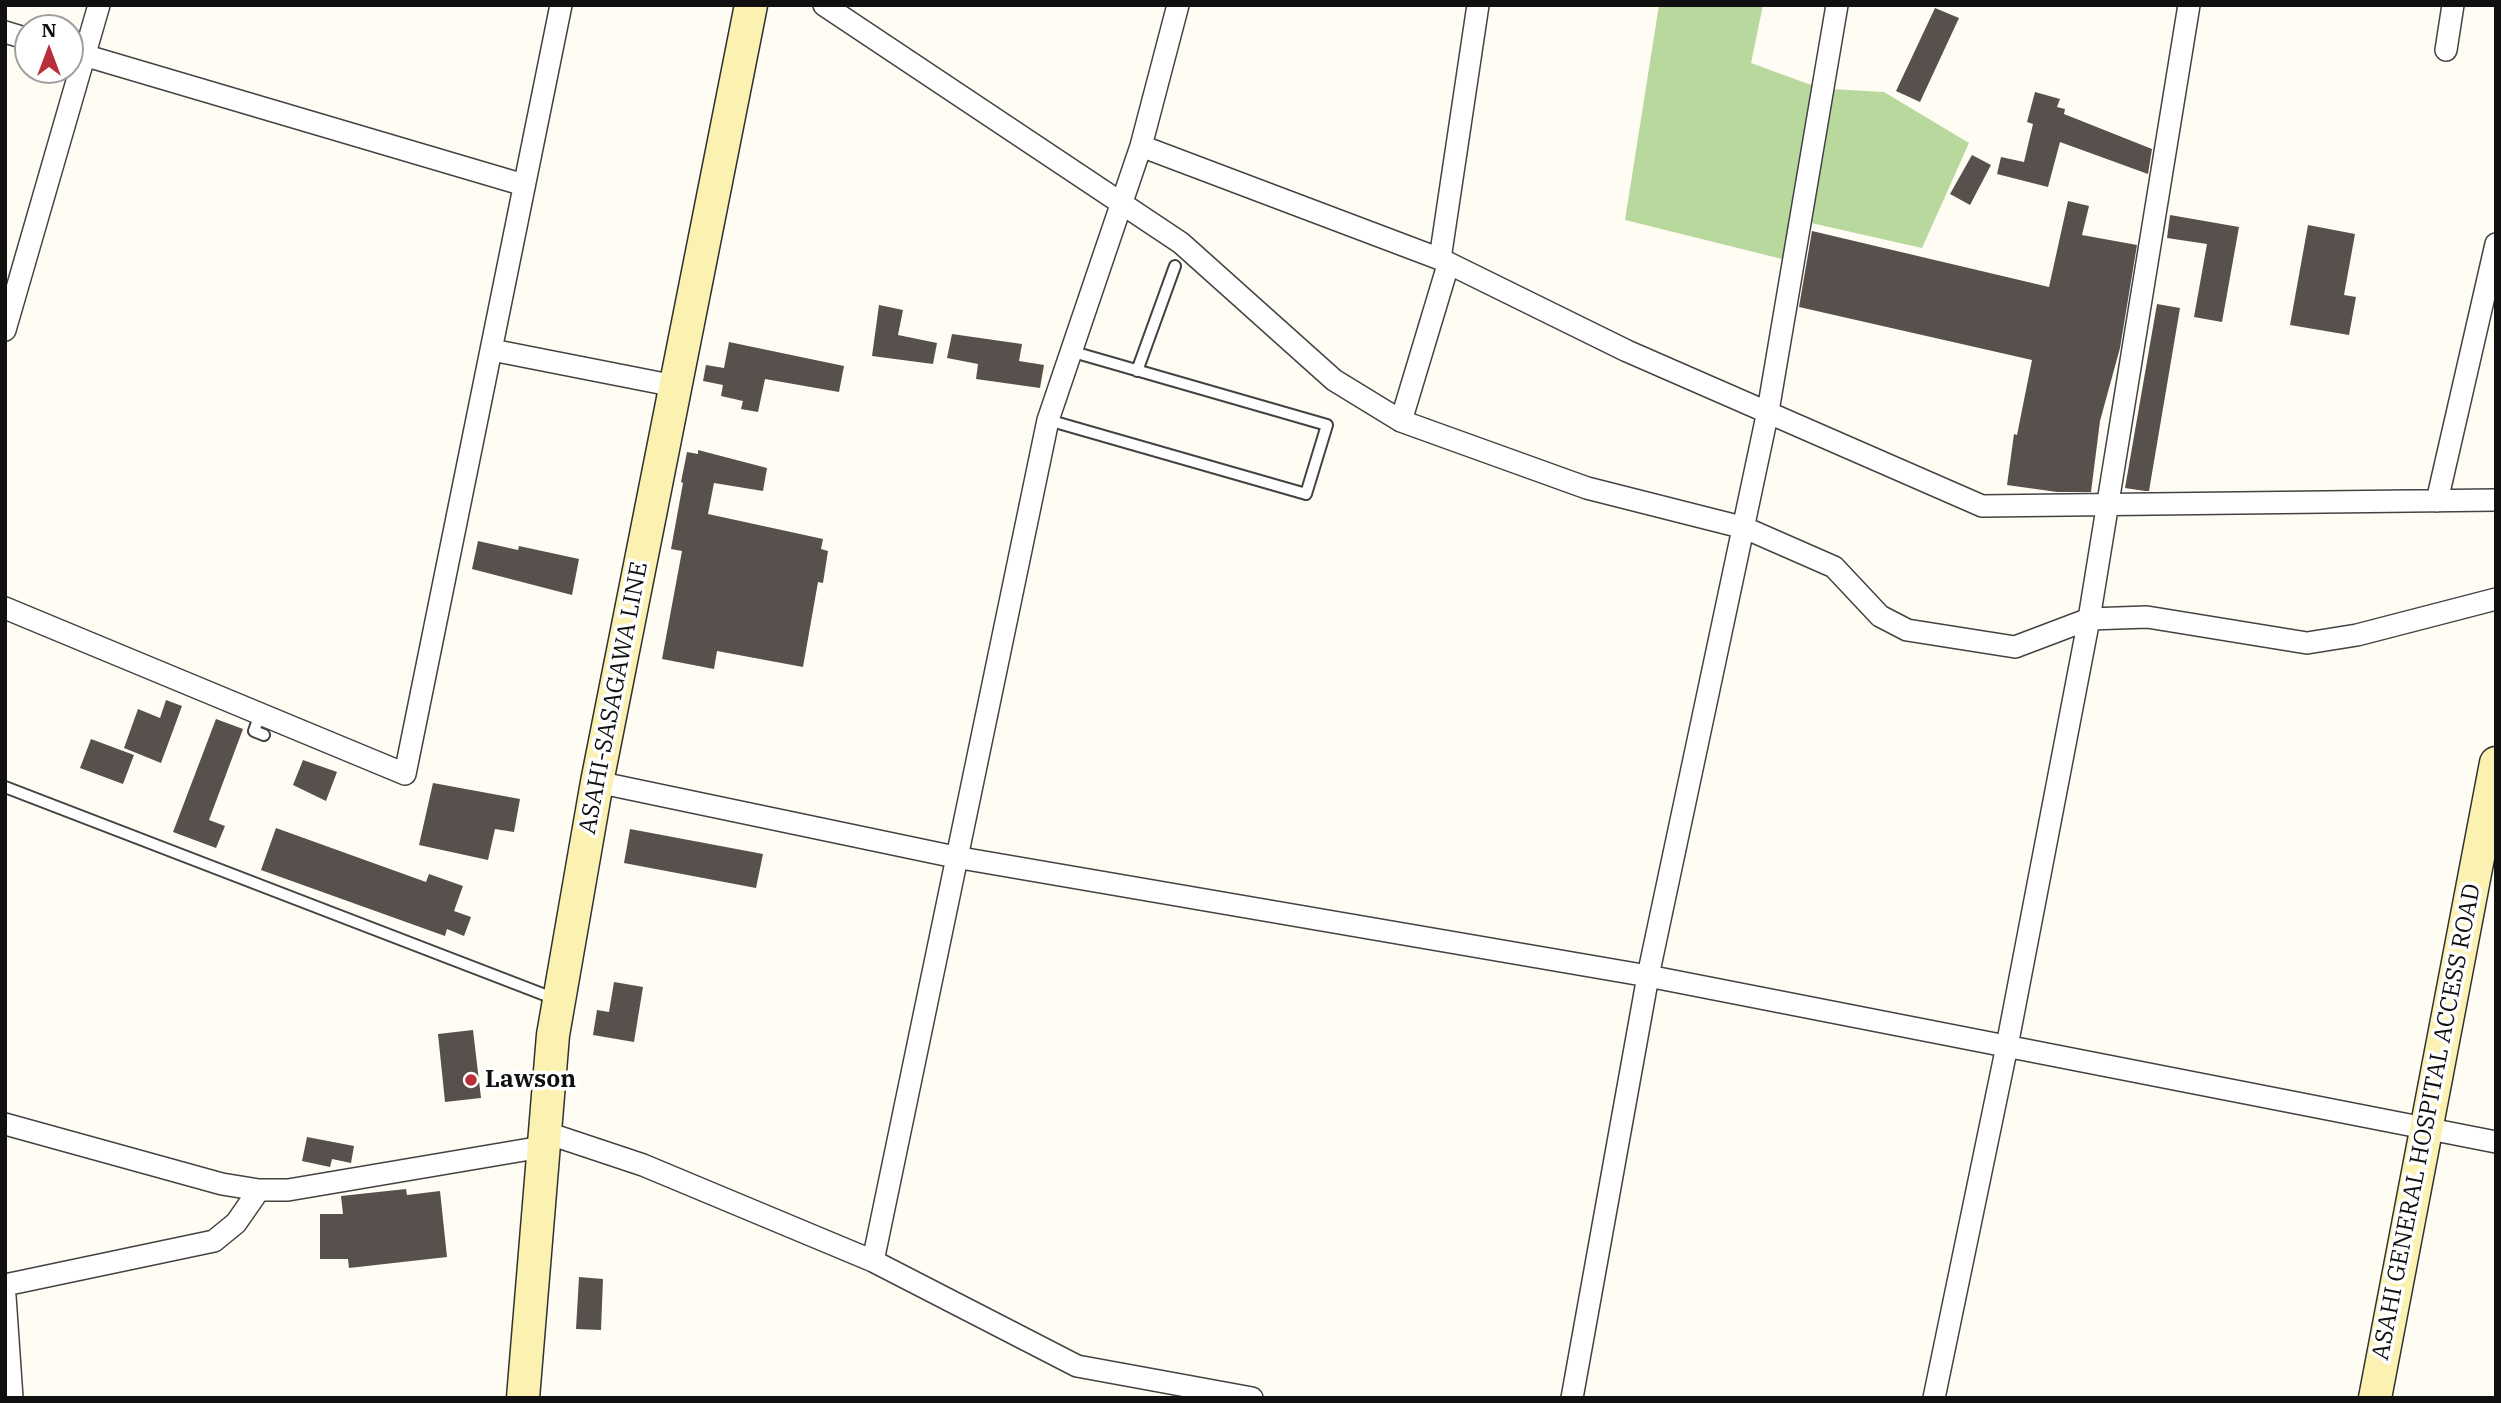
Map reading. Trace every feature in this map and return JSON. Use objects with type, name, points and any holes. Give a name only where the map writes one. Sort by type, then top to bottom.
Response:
[{"type":"main road","name":"ASAHI-SASAGAWA LINE","points":[[523,1398],[543,1140],[559,1001],[597,782],[751,5]]},
{"type":"main road","name":"ASAHI GENERAL HOSPITAL ACCESS ROAD","points":[[2375,1398],[2424,1128],[2496,764]]},
{"type":"street","points":[[84,38],[99,5]]},
{"type":"street","points":[[5,608],[262,724],[405,774],[561,5]]},
{"type":"street","points":[[824,5],[949,91],[1121,200],[1181,243],[1334,380],[1401,421],[1587,488],[1745,528],[1834,567],[1880,616],[1907,630],[2015,647],[2089,619],[2147,617],[2307,642],[2357,635],[2496,599]]},
{"type":"street","points":[[873,1261],[1048,420],[1141,146],[1178,5]]},
{"type":"street","points":[[1401,421],[1444,262],[1478,5]]},
{"type":"street","points":[[1572,1398],[1648,976],[1768,411],[1837,5]]},
{"type":"street","points":[[1934,1398],[2007,1046],[2089,619],[2189,5]]},
{"type":"street","points":[[2446,50],[2453,5]]},
{"type":"street","points":[[84,55],[524,185]]},
{"type":"street","points":[[5,330],[69,84]]},
{"type":"street","points":[[1141,146],[1444,262],[1627,351],[1982,506],[2496,500]]},
{"type":"street","points":[[2437,501],[2496,244]]},
{"type":"street","points":[[492,349],[675,386]]},
{"type":"street","points":[[597,782],[955,857],[1648,976],[2496,1142]]},
{"type":"street","points":[[5,1124],[222,1184],[260,1190],[288,1190],[543,1140],[643,1165],[873,1261],[1077,1366],[1252,1398]]},
{"type":"street","points":[[5,1285],[214,1241],[236,1223],[260,1190]]},
{"type":"street","points":[[5,1296],[12,1398]]},
{"type":"lane","points":[[1138,370],[1175,266]]},
{"type":"lane","points":[[1048,420],[1306,494],[1326,425],[1070,351]]},
{"type":"lane","points":[[5,787],[559,1001]]},
{"type":"green space","points":[[1659,5],[1763,5],[1751,63],[1814,86],[1786,260],[1625,220]]},
{"type":"green space","points":[[1831,89],[1884,92],[1969,143],[1922,248],[1811,223]]},
{"type":"building","points":[[1935,8],[1959,18],[1920,102],[1896,91]]},
{"type":"building","points":[[2035,92],[2060,99],[2057,107],[2065,109],[2064,114],[2152,149],[2148,174],[2060,142],[2048,187],[1997,174],[2001,157],[2024,162],[2033,124],[2027,122]]},
{"type":"building","points":[[1972,155],[1991,165],[1970,205],[1950,194]]},
{"type":"building","points":[[2068,201],[2089,206],[2082,235],[2137,245],[2120,348],[2100,421],[2091,492],[2057,492],[2007,485],[2014,434],[2017,435],[2032,360],[1799,307],[1812,231],[2049,287]]},
{"type":"building","points":[[2170,215],[2239,227],[2222,322],[2194,317],[2207,244],[2167,238]]},
{"type":"building","points":[[2308,225],[2355,234],[2344,295],[2356,297],[2349,335],[2290,325]]},
{"type":"building","points":[[2157,304],[2180,308],[2149,491],[2145,491],[2125,488]]},
{"type":"building","points":[[879,305],[903,310],[898,335],[937,343],[933,364],[872,356]]},
{"type":"building","points":[[952,334],[1022,344],[1019,361],[1044,365],[1040,388],[976,379],[978,364],[947,358]]},
{"type":"building","points":[[729,342],[844,366],[839,392],[765,379],[758,412],[741,409],[743,401],[721,396],[723,385],[703,381],[706,365],[724,368]]},
{"type":"building","points":[[698,450],[767,468],[763,491],[714,483],[708,514],[823,539],[821,549],[828,551],[823,583],[818,582],[803,667],[717,651],[714,669],[662,659],[682,551],[671,549],[683,483],[681,482],[687,452],[698,454]]},
{"type":"building","points":[[478,541],[518,550],[519,546],[579,559],[572,595],[472,569]]},
{"type":"building","points":[[166,700],[182,706],[161,763],[124,748],[138,709],[160,718]]},
{"type":"building","points":[[216,719],[243,729],[209,820],[225,826],[216,848],[173,832]]},
{"type":"building","points":[[91,739],[134,755],[123,784],[80,768]]},
{"type":"building","points":[[303,760],[337,772],[326,801],[293,785]]},
{"type":"building","points":[[433,783],[520,799],[514,832],[495,829],[488,860],[419,845]]},
{"type":"building","points":[[276,828],[426,882],[429,874],[463,886],[454,911],[471,917],[464,936],[447,929],[445,936],[261,870]]},
{"type":"building","points":[[630,829],[763,854],[756,888],[624,863]]},
{"type":"building","points":[[614,982],[643,987],[634,1042],[593,1035],[597,1010],[609,1012]]},
{"type":"building","points":[[473,1030],[481,1098],[445,1102],[438,1034]]},
{"type":"building","points":[[307,1137],[354,1146],[351,1163],[332,1159],[330,1167],[302,1161]]},
{"type":"building","points":[[406,1189],[407,1195],[440,1191],[447,1257],[349,1268],[348,1259],[320,1259],[320,1214],[343,1214],[341,1196]]},
{"type":"building","points":[[579,1277],[603,1279],[601,1330],[576,1329]]},
{"type":"place","name":"Lawson","points":[[471,1080]]}]
